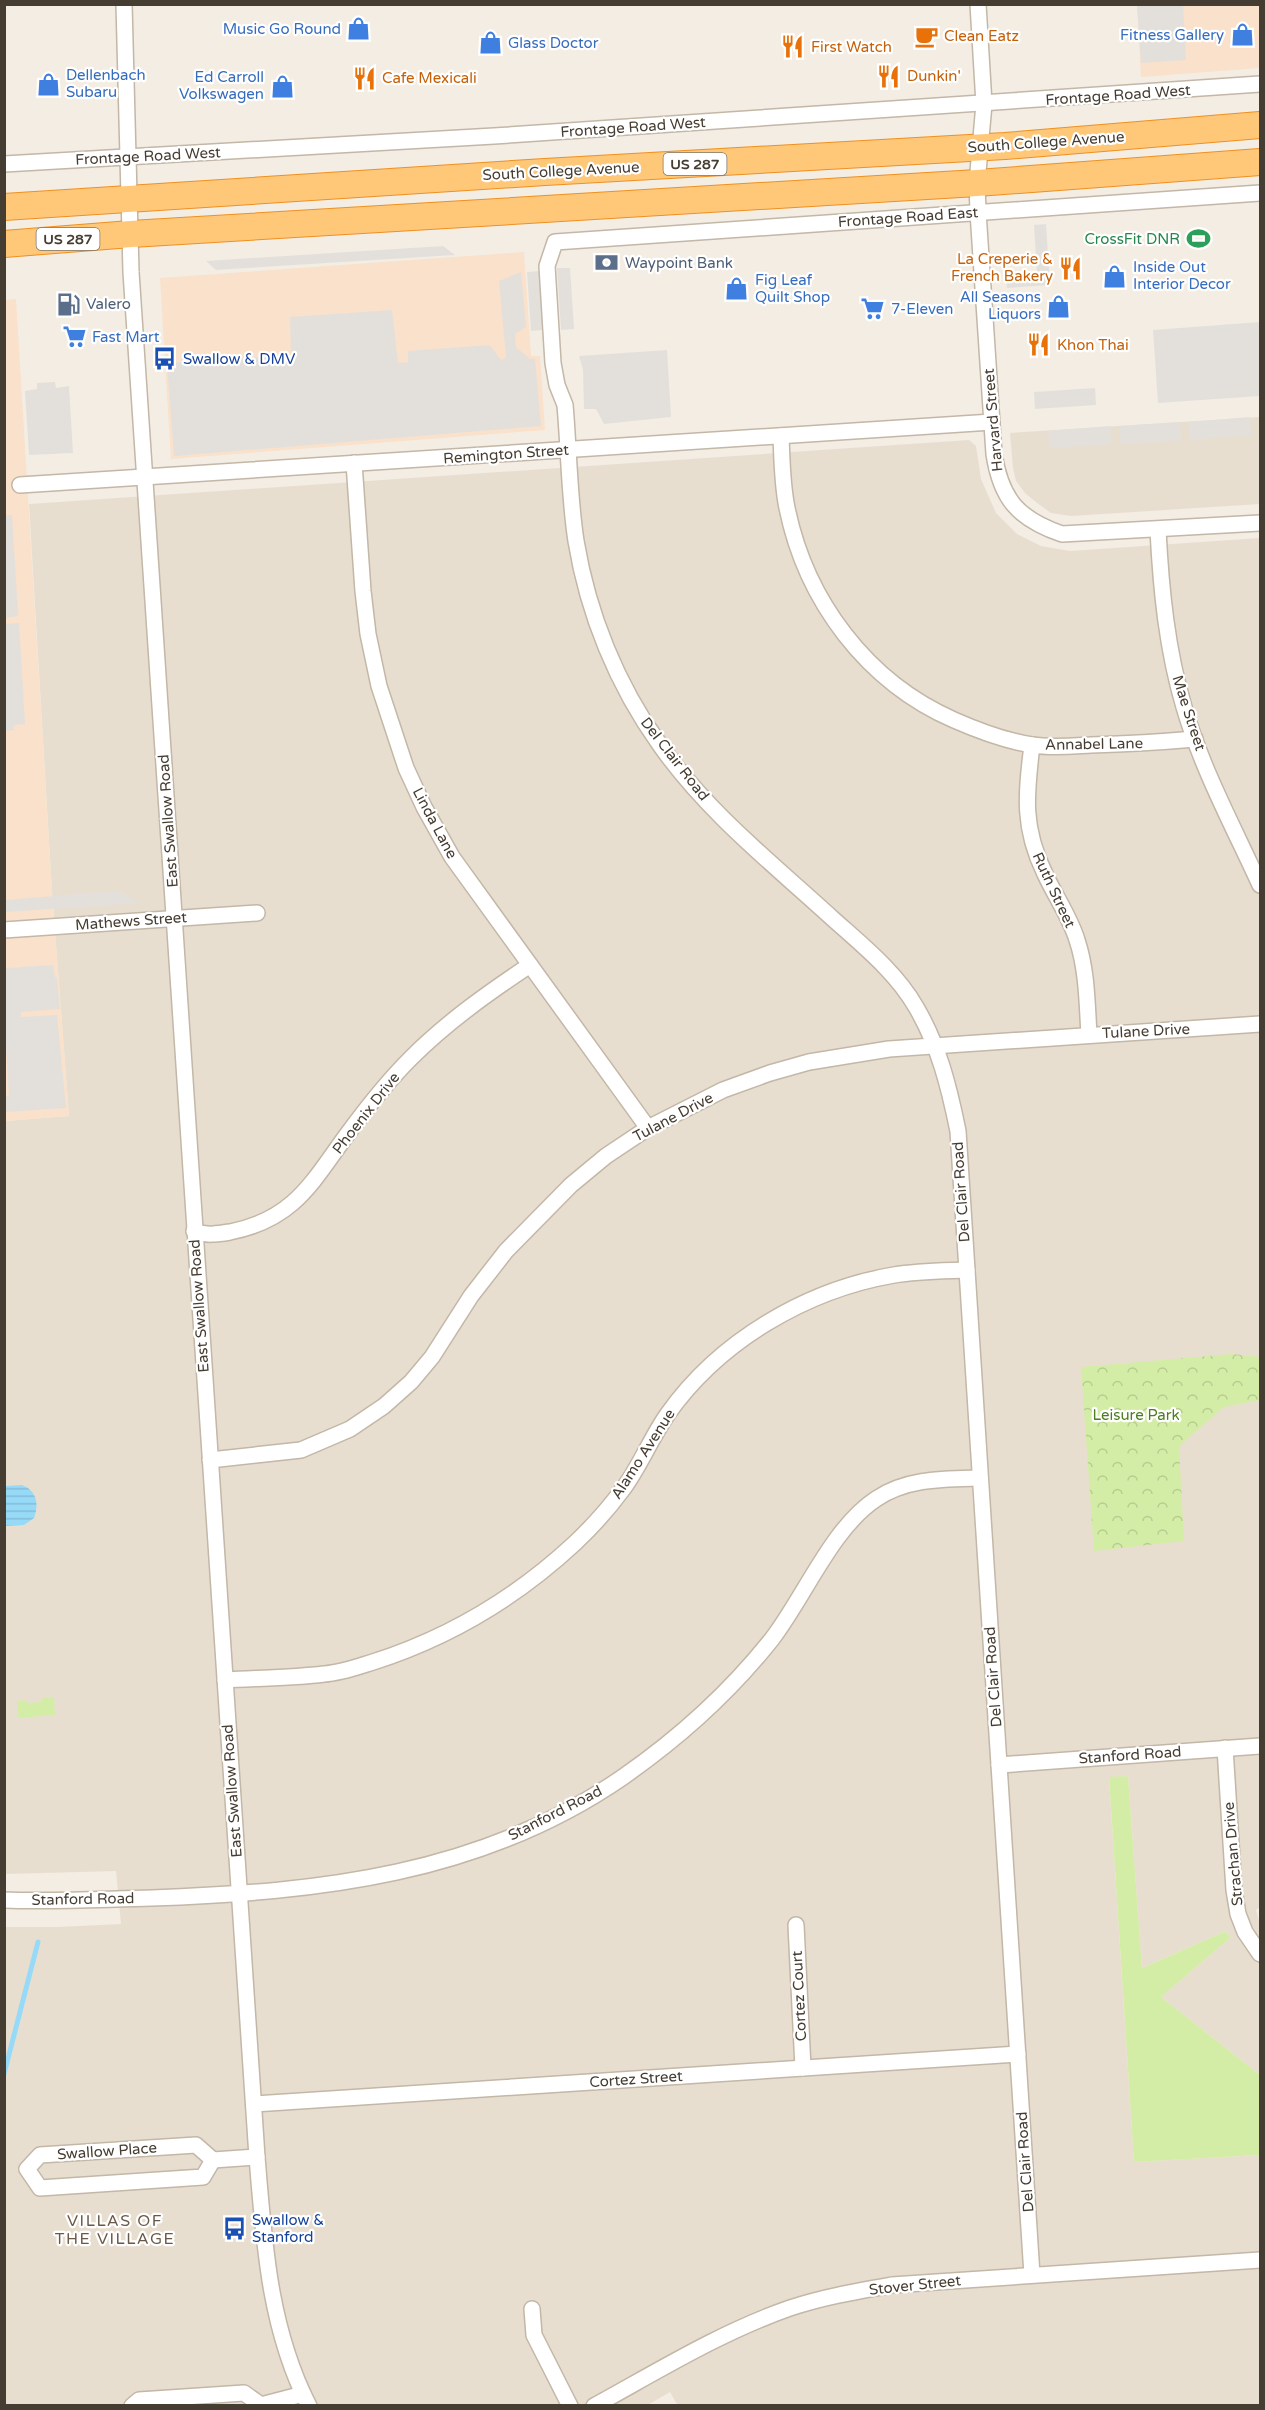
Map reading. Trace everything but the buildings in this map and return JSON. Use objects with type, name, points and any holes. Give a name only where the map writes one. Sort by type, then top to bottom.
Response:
[{"type":"highway","name":"South College Avenue","points":[[4,207],[557,171],[981,148],[1260,125]]},
{"type":"highway","name":"US 287","points":[[4,244],[131,234],[977,183],[1260,162]]},
{"type":"street","name":"East Swallow Road","points":[[123,4],[132,283],[257,2157],[268,2279],[281,2331],[306,2400]]},
{"type":"street","name":"Harvard Street","points":[[978,4],[984,104],[977,183],[978,212],[992,422],[997,473],[1003,492],[1034,522],[1062,534],[1260,523]]},
{"type":"street","name":"Frontage Road West","points":[[4,164],[984,104],[1260,84]]},
{"type":"street","name":"Frontage Road East","points":[[555,242],[1260,194]]},
{"type":"street","name":"Del Clair Road","points":[[555,242],[547,267],[557,385],[566,405],[576,534],[588,593],[617,672],[660,746],[692,786],[726,821],[880,961],[916,1007],[936,1046],[947,1078],[957,1131],[967,1270],[1032,2275]]},
{"type":"street","name":"Remington Street","points":[[20,485],[992,422]]},
{"type":"street","name":"Annabel Lane","points":[[781,436],[782,474],[787,507],[802,560],[839,627],[879,673],[933,711],[969,726],[1032,745],[1104,745],[1195,739]]},
{"type":"street","name":"Linda Lane","points":[[354,463],[368,634],[392,728],[424,807],[452,857],[648,1128]]},
{"type":"street","name":"Mae Street","points":[[1158,530],[1161,587],[1174,667],[1184,708],[1222,806],[1260,885]]},
{"type":"street","name":"Ruth Street","points":[[1032,745],[1026,807],[1029,830],[1045,874],[1077,939],[1083,964],[1089,1035]]},
{"type":"street","name":"Mathews Street","points":[[4,930],[257,913]]},
{"type":"street","name":"Phoenix Drive","points":[[194,1232],[201,1234],[240,1230],[277,1214],[297,1200],[314,1182],[374,1099],[410,1059],[450,1022],[530,965]]},
{"type":"street","name":"Tulane Drive","points":[[210,1461],[301,1450],[350,1429],[384,1406],[411,1382],[432,1357],[471,1296],[506,1251],[538,1217],[606,1156],[648,1128],[714,1094],[770,1073],[849,1054],[889,1048],[1260,1024]]},
{"type":"street","name":"Alamo Avenue","points":[[225,1680],[326,1674],[352,1668],[395,1655],[436,1638],[476,1617],[535,1578],[575,1542],[624,1488],[666,1416],[678,1401],[707,1369],[761,1327],[794,1308],[834,1291],[863,1282],[924,1272],[967,1270]]},
{"type":"street","name":"Stanford Road","points":[[4,1899],[39,1901],[239,1895],[357,1880],[413,1869],[490,1846],[532,1828],[583,1802],[622,1778],[668,1744],[711,1706],[743,1673],[798,1603],[840,1534],[856,1514],[877,1498],[912,1483],[934,1479],[980,1478]]},
{"type":"street","name":"Stanford Road","points":[[999,1765],[1260,1746]]},
{"type":"street","name":"Strachan Drive","points":[[1225,1748],[1234,1890],[1238,1914],[1245,1932],[1260,1954]]},
{"type":"street","name":"Cortez Court","points":[[796,1925],[803,2068]]},
{"type":"street","name":"Cortez Street","points":[[254,2104],[1018,2054]]},
{"type":"street","name":"Swallow Place","points":[[196,2145],[213,2160],[203,2177],[39,2188],[27,2169],[40,2155],[196,2145]]},
{"type":"street","points":[[213,2160],[257,2157]]},
{"type":"street","name":"Stover Street","points":[[594,2406],[723,2336],[792,2308],[846,2293],[892,2285],[1260,2260]]},
{"type":"street","points":[[532,2309],[534,2335],[570,2406]]},
{"type":"street","points":[[132,2406],[139,2400],[244,2393],[261,2405],[306,2400]]},
{"type":"shaded area","points":[[1137,5],[1260,5],[1260,68],[1141,77]]},
{"type":"shaded area","points":[[1137,5],[1183,5],[1186,60],[1141,63]]},
{"type":"shaded area","points":[[1046,224],[1050,285],[1007,288],[1006,275],[1037,273],[1034,225]]},
{"type":"shaded area","points":[[443,246],[455,255],[216,270],[206,261]]},
{"type":"shaded area","points":[[524,252],[531,356],[540,356],[545,430],[171,459],[160,278]]},
{"type":"shaded area","points":[[557,268],[570,268],[574,329],[561,330]]},
{"type":"shaded area","points":[[539,271],[543,330],[531,331],[527,272]]},
{"type":"shaded area","points":[[521,272],[526,327],[515,334],[516,347],[530,359],[535,359],[541,426],[174,456],[167,363],[291,355],[290,317],[392,310],[398,363],[408,362],[408,351],[490,345],[501,360],[506,358],[499,281]]},
{"type":"shaded area","points":[[16,299],[52,892],[69,1116],[5,1121],[4,300]]},
{"type":"shaded area","points":[[1260,322],[1260,396],[1158,403],[1153,330]]},
{"type":"shaded area","points":[[667,350],[671,417],[604,424],[596,409],[584,409],[583,370],[579,356]]},
{"type":"shaded area","points":[[55,382],[56,388],[69,386],[73,453],[29,455],[25,391],[37,389],[37,383]]},
{"type":"shaded area","points":[[1095,388],[1096,405],[1035,409],[1034,392]]},
{"type":"shaded area","points":[[1250,417],[1251,435],[1190,440],[1189,422]]},
{"type":"shaded area","points":[[1260,417],[1260,504],[1071,516],[1051,513],[1025,493],[1016,481],[1010,433]]},
{"type":"shaded area","points":[[1180,422],[1181,440],[1120,444],[1119,426]]},
{"type":"shaded area","points":[[1110,426],[1111,444],[1050,448],[1048,431]]},
{"type":"shaded area","points":[[969,440],[976,446],[981,479],[996,513],[1017,534],[1041,546],[1070,551],[1260,538],[1260,1907],[1256,1910],[1260,1924],[1260,2075],[1161,1997],[1230,1938],[1226,1931],[1142,1968],[1128,1776],[1109,1778],[1134,2162],[1260,2155],[1260,2405],[678,2406],[670,2392],[646,2406],[5,2405],[5,1927],[121,1924],[116,1871],[5,1874],[5,1121],[69,1116],[52,892],[29,504]]},
{"type":"shaded area","points":[[5,515],[12,515],[18,616],[5,618]]},
{"type":"shaded area","points":[[4,622],[6,624],[19,623],[25,724],[15,725],[13,728],[15,730],[5,731]]},
{"type":"shaded area","points":[[118,891],[140,903],[5,912],[5,900]]},
{"type":"shaded area","points":[[53,965],[57,978],[60,1009],[21,1012],[21,1017],[57,1015],[66,1108],[5,1112],[5,1096],[9,1095],[5,1030],[5,968]]},
{"type":"green space","name":"Leisure Park","points":[[1232,1354],[1260,1357],[1260,1400],[1224,1407],[1179,1446],[1184,1541],[1094,1551],[1081,1367]]},
{"type":"green space","points":[[54,1697],[55,1715],[18,1718],[17,1701],[42,1702],[42,1698]]},
{"type":"green space","points":[[1128,1776],[1142,1968],[1226,1931],[1230,1938],[1161,1997],[1260,2075],[1260,2155],[1134,2162],[1109,1777]]},
{"type":"water","points":[[22,1485],[36,1498],[34,1518],[24,1525],[5,1526],[5,1486]]},
{"type":"waterway","points":[[4,2074],[38,1942]]},
{"type":"place","name":"Music Go Round","points":[[359,29]]},
{"type":"place","name":"Fitness Gallery","points":[[1242,35]]},
{"type":"place","name":"Clean Eatz","points":[[926,36]]},
{"type":"place","name":"Glass Doctor","points":[[490,43]]},
{"type":"place","name":"First Watch","points":[[793,47]]},
{"type":"place","name":"Dunkin'","points":[[889,76]]},
{"type":"place","name":"Cafe Mexicali","points":[[364,78]]},
{"type":"place","name":"Dellenbach Subaru","points":[[48,84]]},
{"type":"place","name":"Ed Carroll Volkswagen","points":[[282,86]]},
{"type":"place","name":"CrossFit DNR","points":[[1198,239]]},
{"type":"place","name":"Waypoint Bank","points":[[607,263]]},
{"type":"place","name":"La Creperie & French Bakery","points":[[1071,268]]},
{"type":"place","name":"Inside Out Interior Decor","points":[[1115,276]]},
{"type":"place","name":"Fig Leaf Quilt Shop","points":[[737,289]]},
{"type":"place","name":"Valero","points":[[68,304]]},
{"type":"place","name":"All Seasons Liquors","points":[[1059,306]]},
{"type":"place","name":"7-Eleven","points":[[873,309]]},
{"type":"place","name":"Fast Mart","points":[[74,337]]},
{"type":"place","name":"Khon Thai","points":[[1039,345]]},
{"type":"place","name":"Swallow & DMV","points":[[165,359]]},
{"type":"place","name":"Swallow & Stanford","points":[[234,2229]]},
{"type":"district","name":"VILLAS OF THE VILLAGE","points":[[115,2230]]}]
